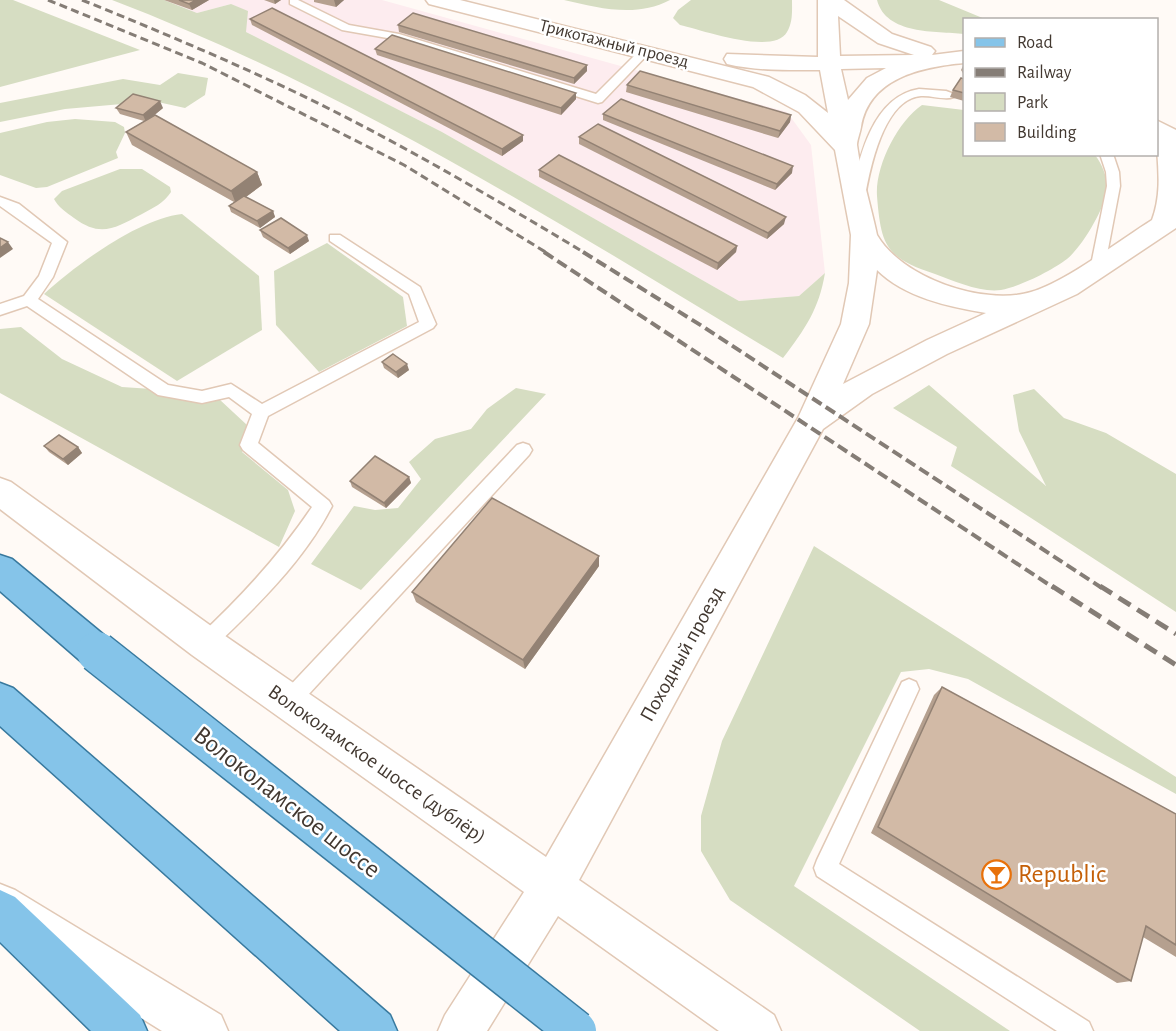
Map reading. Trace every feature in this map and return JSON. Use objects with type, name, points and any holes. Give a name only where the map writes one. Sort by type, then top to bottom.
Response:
[{"type":"main road","name":"Трикотажный проезд","points":[[436,0],[730,73],[791,94],[818,114],[845,149]]},
{"type":"main road","name":"Трикотажный проезд","points":[[497,0],[751,62],[780,64],[931,61]]},
{"type":"main road","points":[[830,0],[859,24],[898,46],[963,57]]},
{"type":"main road","points":[[830,0],[829,63],[864,235],[877,256],[892,269],[922,286],[955,298],[990,304],[1018,304],[1044,299]]},
{"type":"main road","points":[[845,149],[850,116],[868,86],[894,71],[931,61],[963,57]]},
{"type":"main road","points":[[1158,126],[1176,131]]},
{"type":"main road","points":[[1158,127],[1176,141]]},
{"type":"main road","points":[[812,421],[862,386],[936,347],[1044,299],[1172,220],[1176,194],[1174,169],[1170,152],[1158,136]]},
{"type":"main road","name":"Походный проезд","points":[[461,1031],[552,887],[812,421],[855,324],[864,283],[864,235]]},
{"type":"main road","name":"Волоколамское шоссе (дублёр)","points":[[0,491],[205,643],[758,1031]]},
{"type":"main road","name":"Волоколамское шоссе","points":[[0,570],[97,652],[576,1031]]},
{"type":"main road","points":[[11,711],[374,1031]]},
{"type":"main road","points":[[0,905],[205,1031]]},
{"type":"main road","points":[[0,912],[124,1031]]},
{"type":"lane","points":[[298,0],[294,2],[346,28],[394,36],[598,99],[644,52]]},
{"type":"lane","points":[[857,203],[873,137],[893,107],[910,94],[951,95]]},
{"type":"lane","points":[[1098,265],[1107,216],[1115,193],[1114,170],[1107,156]]},
{"type":"lane","points":[[0,201],[14,207],[60,242],[46,277],[29,300],[0,310]]},
{"type":"lane","points":[[205,643],[245,605],[291,554],[323,506],[249,445],[261,412],[428,324],[415,291],[335,238]]},
{"type":"lane","points":[[29,300],[164,391],[202,397],[231,390],[261,412]]},
{"type":"lane","points":[[289,701],[524,450]]},
{"type":"lane","points":[[909,689],[825,868],[1080,1031]]},
{"type":"shaded area","points":[[164,0],[382,0],[787,112],[811,145],[825,273],[799,296],[739,301],[442,132],[246,32],[231,4],[197,13]]},
{"type":"green space","points":[[0,0],[13,0],[140,50],[0,87]]},
{"type":"green space","points":[[112,0],[164,0],[197,13],[231,4],[248,11],[246,32],[442,132],[739,301],[799,296],[825,273],[815,308],[783,358],[538,211],[372,119],[200,36]]},
{"type":"green space","points":[[564,0],[670,0],[644,9],[617,10]]},
{"type":"green space","points":[[691,0],[792,0],[791,20],[787,32],[780,39],[768,42],[753,42],[720,36],[680,25],[673,18],[678,10]]},
{"type":"green space","points":[[877,0],[939,0],[983,18],[963,18],[963,34],[913,29],[890,20],[882,11]]},
{"type":"green space","points":[[178,73],[208,78],[205,95],[185,108],[135,97],[122,104],[65,109],[0,122],[0,103],[123,79],[160,85]]},
{"type":"green space","points":[[922,105],[963,110],[963,156],[1096,156],[1105,175],[1106,196],[1092,226],[1079,246],[1061,263],[1036,277],[1001,290],[976,288],[959,283],[919,268],[896,255],[889,248],[881,227],[877,184],[890,145],[913,112]]},
{"type":"green space","points":[[75,119],[115,122],[124,127],[125,133],[116,152],[118,158],[47,187],[36,188],[0,175],[0,133],[47,122]]},
{"type":"green space","points":[[120,169],[142,169],[170,187],[171,192],[154,207],[108,229],[92,228],[84,224],[60,207],[54,199],[62,191]]},
{"type":"green space","points":[[182,214],[259,276],[262,330],[177,381],[44,294],[109,245],[147,224]]},
{"type":"green space","points":[[327,243],[403,297],[407,326],[319,372],[276,325],[274,271]]},
{"type":"green space","points":[[21,327],[62,359],[122,387],[152,389],[167,397],[198,401],[219,399],[247,425],[242,452],[288,490],[295,511],[279,547],[0,393],[0,329]]},
{"type":"green space","points":[[929,385],[1046,486],[1019,431],[1013,395],[1034,389],[1064,418],[1106,433],[1176,474],[1176,612],[951,466],[957,447],[893,408]]},
{"type":"green space","points":[[516,388],[546,394],[361,590],[311,564],[354,506],[375,510],[398,508],[421,479],[409,462],[435,439],[471,429],[487,409]]},
{"type":"green space","points":[[814,546],[1176,777],[1176,794],[968,679],[929,669],[901,672],[794,886],[1010,1031],[920,1031],[730,900],[701,851],[701,816],[722,741]]},
{"type":"building","points":[[179,0],[196,0],[189,4]]},
{"type":"building","points":[[272,8],[523,135],[502,149],[250,19]]},
{"type":"building","points":[[413,13],[587,65],[574,78],[398,25]]},
{"type":"building","points":[[392,35],[576,93],[561,108],[375,49]]},
{"type":"building","points":[[640,71],[791,115],[780,131],[627,85]]},
{"type":"building","points":[[961,78],[963,79],[963,93],[953,90]]},
{"type":"building","points":[[133,94],[160,101],[143,115],[116,108]]},
{"type":"building","points":[[621,99],[793,166],[777,184],[603,114]]},
{"type":"building","points":[[155,115],[257,172],[231,191],[126,132]]},
{"type":"building","points":[[598,124],[786,217],[768,233],[579,137]]},
{"type":"building","points":[[559,155],[737,246],[718,263],[539,170]]},
{"type":"building","points":[[244,196],[273,211],[257,221],[229,206]]},
{"type":"building","points":[[281,218],[307,235],[288,248],[260,230]]},
{"type":"building","points":[[0,238],[8,242],[0,248]]},
{"type":"building","points":[[393,354],[407,364],[396,372],[382,362]]},
{"type":"building","points":[[59,435],[78,447],[63,459],[44,446]]},
{"type":"building","points":[[375,456],[409,477],[384,503],[350,481]]},
{"type":"building","points":[[492,498],[599,556],[523,660],[412,592]]},
{"type":"building","points":[[942,687],[1176,814],[1176,945],[1146,926],[1131,981],[878,827]]},
{"type":"railway","points":[[48,0],[202,63],[404,165],[547,253]]},
{"type":"railway","points":[[82,0],[216,56],[332,110],[442,169],[585,253]]},
{"type":"railway","points":[[544,252],[1054,588]]},
{"type":"railway","points":[[583,252],[702,326],[1102,588]]},
{"type":"railway","points":[[1052,586],[1176,665]]},
{"type":"railway","points":[[1100,586],[1176,634]]},
{"type":"place","name":"Republic","points":[[997,874]]}]
